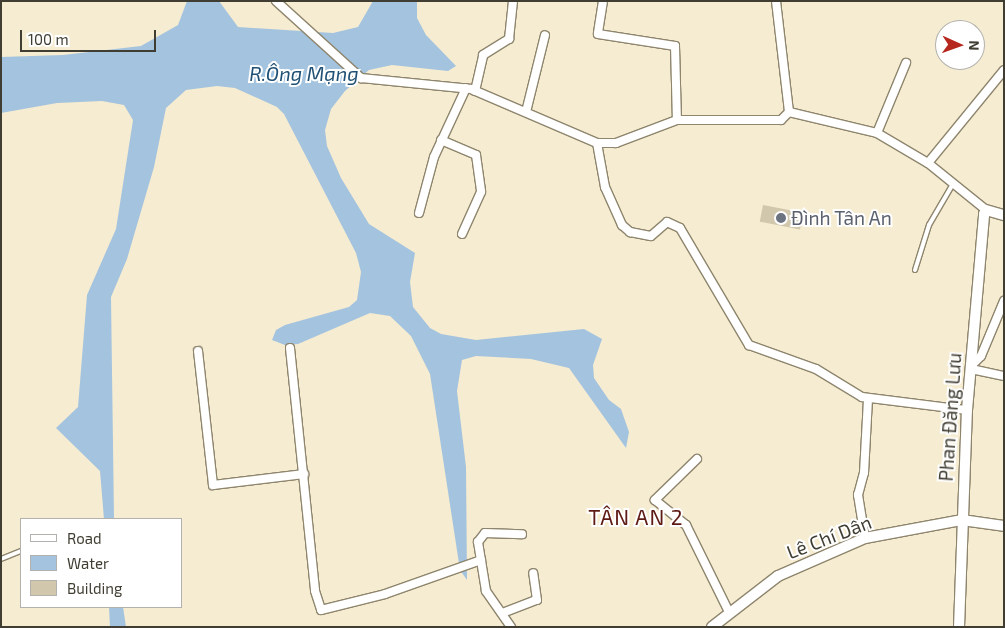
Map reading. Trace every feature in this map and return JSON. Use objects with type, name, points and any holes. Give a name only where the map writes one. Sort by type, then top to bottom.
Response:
[{"type":"street","points":[[276,1],[360,78],[466,88],[598,143],[616,143],[677,120],[781,120],[789,112]]},
{"type":"street","points":[[475,91],[483,55],[509,38],[513,1]]},
{"type":"street","points":[[603,1],[598,34],[675,46],[677,120]]},
{"type":"street","points":[[776,1],[789,112]]},
{"type":"street","points":[[526,112],[545,35]]},
{"type":"street","points":[[877,133],[906,63]]},
{"type":"street","points":[[928,163],[1004,70]]},
{"type":"street","points":[[419,213],[442,140],[466,88]]},
{"type":"street","points":[[789,112],[877,133],[928,163],[954,182],[986,210],[1004,215]]},
{"type":"street","points":[[442,140],[476,155],[481,188],[462,234]]},
{"type":"street","points":[[598,143],[605,187],[622,225],[630,232],[651,236],[667,222],[674,224],[749,345],[816,369],[868,398],[967,410]]},
{"type":"street","name":"Phan Đăng Lưu","points":[[959,627],[967,410],[986,210]]},
{"type":"street","points":[[1004,301],[981,356],[971,368],[1004,376]]},
{"type":"street","points":[[290,348],[315,592],[321,610],[385,594],[481,560]]},
{"type":"street","points":[[198,351],[213,485],[304,474]]},
{"type":"street","points":[[865,538],[858,495],[864,473],[868,398]]},
{"type":"street","points":[[697,459],[655,500],[686,525],[729,612]]},
{"type":"street","name":"Lê Chí Dân","points":[[718,625],[729,612],[778,576],[865,538],[962,520],[1004,526]]},
{"type":"street","points":[[511,627],[505,612],[486,591],[479,536],[522,534]]},
{"type":"street","points":[[505,612],[537,600],[533,573]]},
{"type":"lane","points":[[915,270],[928,225],[954,182]]},
{"type":"lane","points":[[1,559],[20,551]]},
{"type":"water","name":"R.Ông Mạng","points":[[187,1],[219,1],[238,27],[333,33],[358,27],[373,1],[417,1],[417,18],[426,35],[456,66],[448,71],[392,65],[369,70],[345,91],[331,109],[325,130],[327,146],[341,178],[369,224],[415,253],[410,282],[413,307],[430,328],[441,334],[476,340],[584,329],[602,339],[593,365],[594,378],[609,400],[621,409],[629,432],[626,448],[569,368],[531,359],[476,356],[462,360],[457,391],[466,467],[467,580],[460,570],[430,374],[411,336],[390,316],[370,313],[298,344],[285,345],[272,340],[276,330],[285,325],[349,307],[357,300],[361,272],[356,253],[284,114],[277,107],[235,88],[217,86],[186,90],[166,108],[154,167],[127,259],[111,297],[114,518],[104,518],[100,471],[56,428],[78,407],[87,295],[116,229],[133,120],[124,105],[102,101],[57,103],[1,113],[1,57],[63,55],[141,46],[178,25]]},
{"type":"water","points":[[109,608],[123,608],[126,627],[110,627]]},
{"type":"building","name":"Đình Tân An","points":[[763,205],[803,213],[800,230],[760,222]]},
{"type":"place","name":"Đình Tân An","points":[[781,218]]},
{"type":"district","name":"TÂN AN 2","points":[[636,517]]}]
